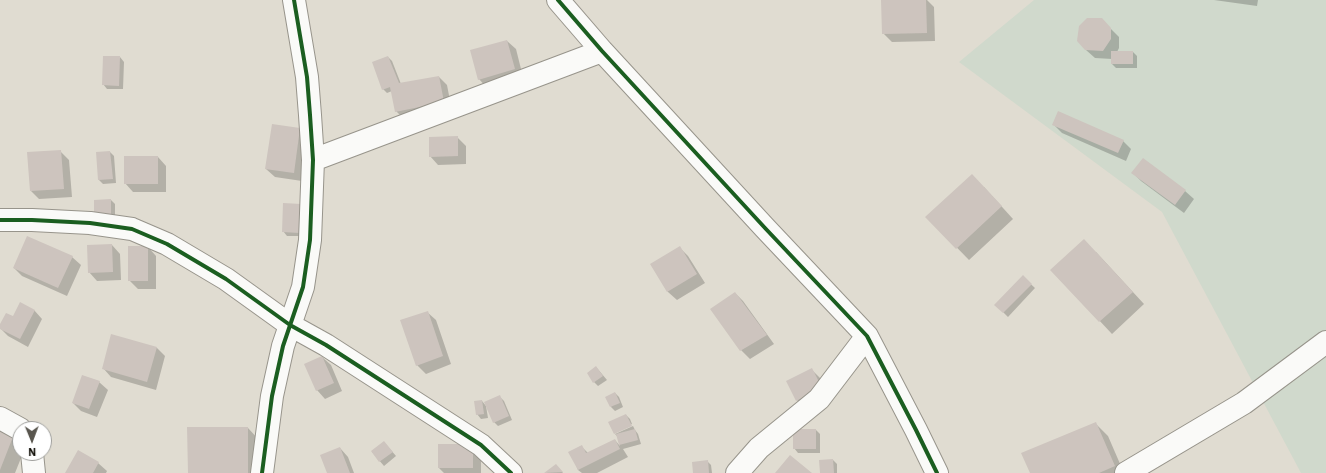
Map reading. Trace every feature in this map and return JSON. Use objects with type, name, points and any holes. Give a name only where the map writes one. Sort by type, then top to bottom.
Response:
[{"type":"street","points":[[262,473],[272,396],[283,346],[303,287],[310,240],[313,160],[307,77],[294,0]]},
{"type":"street","points":[[558,0],[602,51],[867,336],[937,473]]},
{"type":"street","points":[[313,160],[602,51]]},
{"type":"street","points":[[0,220],[90,223],[132,229],[167,244],[226,279],[290,324],[326,345],[481,444],[511,473]]},
{"type":"street","points":[[737,473],[759,448],[819,399],[867,336]]},
{"type":"street","points":[[1126,473],[1244,402],[1326,342]]},
{"type":"street","points":[[0,418],[12,425]]},
{"type":"street","points":[[33,461],[34,473]]},
{"type":"shaded area","points":[[1034,0],[1326,0],[1326,473],[1301,473],[1162,212],[959,62]]},
{"type":"building","points":[[881,0],[926,0],[927,33],[882,34]]},
{"type":"building","points":[[1087,18],[1102,18],[1111,28],[1111,39],[1103,51],[1085,50],[1077,41],[1079,26]]},
{"type":"building","points":[[507,40],[515,69],[478,80],[470,50]]},
{"type":"building","points":[[1111,51],[1133,51],[1133,64],[1111,64]]},
{"type":"building","points":[[103,56],[120,56],[119,86],[102,85]]},
{"type":"building","points":[[388,56],[399,83],[439,76],[444,102],[395,112],[390,87],[382,90],[372,62]]},
{"type":"building","points":[[1058,111],[1124,140],[1118,153],[1052,125]]},
{"type":"building","points":[[272,124],[300,128],[294,173],[265,169]]},
{"type":"building","points":[[458,136],[458,156],[429,157],[429,137]]},
{"type":"building","points":[[61,150],[64,189],[30,191],[27,152]]},
{"type":"building","points":[[110,151],[113,179],[98,180],[96,152]]},
{"type":"building","points":[[124,156],[158,156],[158,184],[124,184]]},
{"type":"building","points":[[1143,158],[1186,190],[1175,205],[1131,173]]},
{"type":"building","points":[[972,174],[1002,206],[956,249],[925,217]]},
{"type":"building","points":[[111,199],[111,216],[94,216],[94,200]]},
{"type":"building","points":[[283,203],[301,204],[300,233],[282,232]]},
{"type":"building","points":[[27,236],[73,256],[58,288],[13,268]]},
{"type":"building","points":[[1084,239],[1133,292],[1099,322],[1050,270]]},
{"type":"building","points":[[112,244],[113,272],[88,273],[87,245]]},
{"type":"building","points":[[128,246],[148,246],[148,281],[128,281]]},
{"type":"building","points":[[680,246],[697,274],[667,292],[650,264]]},
{"type":"building","points":[[1023,275],[1032,284],[1003,313],[994,305]]},
{"type":"building","points":[[735,292],[767,335],[740,351],[710,309]]},
{"type":"building","points":[[20,302],[35,310],[20,339],[0,329],[0,324],[6,313],[13,316]]},
{"type":"building","points":[[428,311],[443,356],[416,366],[400,320]]},
{"type":"building","points":[[111,334],[157,347],[147,382],[102,369]]},
{"type":"building","points":[[322,356],[334,383],[316,391],[304,364]]},
{"type":"building","points":[[596,366],[603,376],[593,383],[587,373]]},
{"type":"building","points":[[812,368],[822,388],[796,401],[786,381]]},
{"type":"building","points":[[82,375],[100,381],[89,409],[72,403]]},
{"type":"building","points":[[615,392],[620,403],[610,407],[605,397]]},
{"type":"building","points":[[500,395],[509,416],[493,423],[484,402]]},
{"type":"building","points":[[482,400],[484,414],[476,415],[474,401]]},
{"type":"building","points":[[626,414],[632,426],[614,434],[608,422]]},
{"type":"building","points":[[1096,422],[1115,466],[1099,473],[1030,473],[1021,453]]},
{"type":"building","points":[[0,423],[12,428],[12,439],[0,470]]},
{"type":"building","points":[[187,427],[248,427],[248,473],[188,473]]},
{"type":"building","points":[[635,429],[638,440],[619,445],[616,434]]},
{"type":"building","points":[[793,429],[816,429],[816,449],[793,449]]},
{"type":"building","points":[[615,439],[620,449],[578,470],[568,452],[582,445],[586,453]]},
{"type":"building","points":[[384,441],[393,452],[379,462],[371,451]]},
{"type":"building","points":[[438,444],[473,444],[473,468],[438,468]]},
{"type":"building","points":[[340,447],[350,473],[327,473],[320,455]]},
{"type":"building","points":[[78,450],[99,462],[93,473],[65,473]]},
{"type":"building","points":[[790,455],[812,473],[775,473]]},
{"type":"building","points":[[833,459],[834,473],[820,473],[819,460]]},
{"type":"building","points":[[708,460],[709,473],[693,473],[692,462]]},
{"type":"building","points":[[556,464],[563,472],[544,473]]},
{"type":"cycle path","points":[[262,473],[272,396],[283,346],[303,287],[310,240],[313,160],[307,77],[294,0]]},
{"type":"cycle path","points":[[558,0],[602,51],[867,336],[937,473]]},
{"type":"cycle path","points":[[0,220],[90,223],[132,229],[167,244],[226,279],[290,325],[326,345],[481,445],[511,473]]}]
